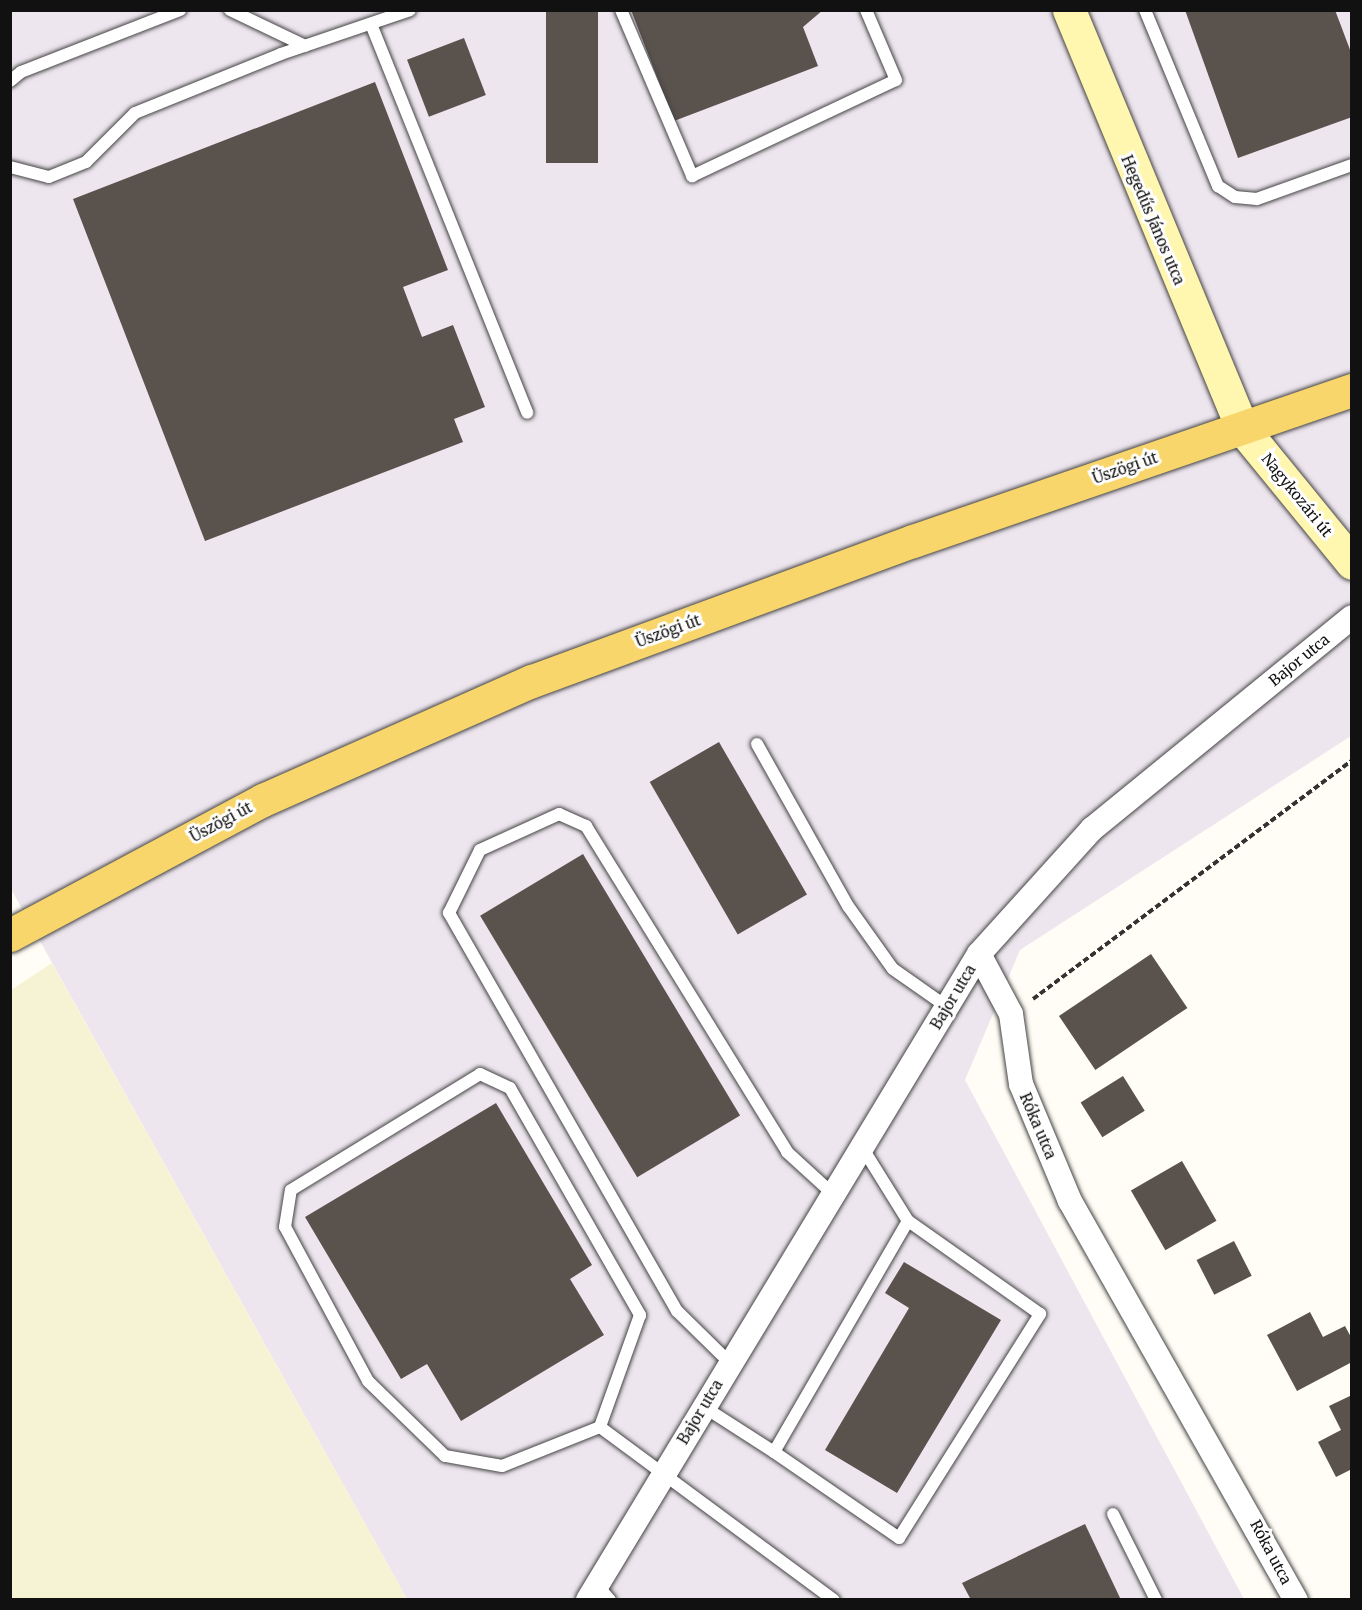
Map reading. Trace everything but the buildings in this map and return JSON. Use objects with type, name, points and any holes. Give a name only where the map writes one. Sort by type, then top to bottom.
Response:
[{"type":"main road","name":"Üszögi út","points":[[10,935],[262,800],[532,681],[913,541],[1352,390]]},
{"type":"street","name":"Hegedűs János utca","points":[[1069,10],[1242,428]]},
{"type":"street","name":"Nagykozári út","points":[[1242,428],[1352,563]]},
{"type":"street","name":"Bajor utca","points":[[598,1595],[664,1471],[979,954],[1092,829],[1352,617]]},
{"type":"street","name":"Róka utca","points":[[979,954],[1011,1014],[1021,1084],[1070,1201],[1296,1599]]},
{"type":"lane","points":[[10,81],[21,72],[180,10]]},
{"type":"lane","points":[[230,10],[305,46]]},
{"type":"lane","points":[[10,167],[50,177],[86,162],[135,113],[305,46],[410,10]]},
{"type":"lane","points":[[621,10],[692,176],[896,80],[866,10]]},
{"type":"lane","points":[[1145,10],[1218,186],[1235,197],[1257,200],[1352,165]]},
{"type":"lane","points":[[371,24],[527,413]]},
{"type":"lane","points":[[757,744],[848,906],[893,969],[947,1007]]},
{"type":"lane","points":[[730,1363],[676,1311],[449,913],[480,850],[559,814],[586,825],[787,1152],[833,1194]]},
{"type":"lane","points":[[480,1074],[510,1088],[640,1315],[600,1427],[501,1466],[445,1456],[368,1381],[285,1227],[291,1190],[480,1074]]},
{"type":"lane","points":[[704,1407],[899,1538],[1040,1314],[908,1221],[862,1147]]},
{"type":"lane","points":[[774,1452],[908,1221]]},
{"type":"lane","points":[[600,1427],[664,1471],[834,1599]]},
{"type":"lane","points":[[1113,1514],[1156,1599]]},
{"type":"path","points":[[1011,1014],[1352,760]]},
{"type":"shaded area","points":[[10,11],[1351,11],[1351,736],[1020,950],[965,1080],[1244,1599],[407,1599],[11,889]]},
{"type":"shaded area","points":[[52,963],[407,1599],[11,1599],[11,990]]}]
